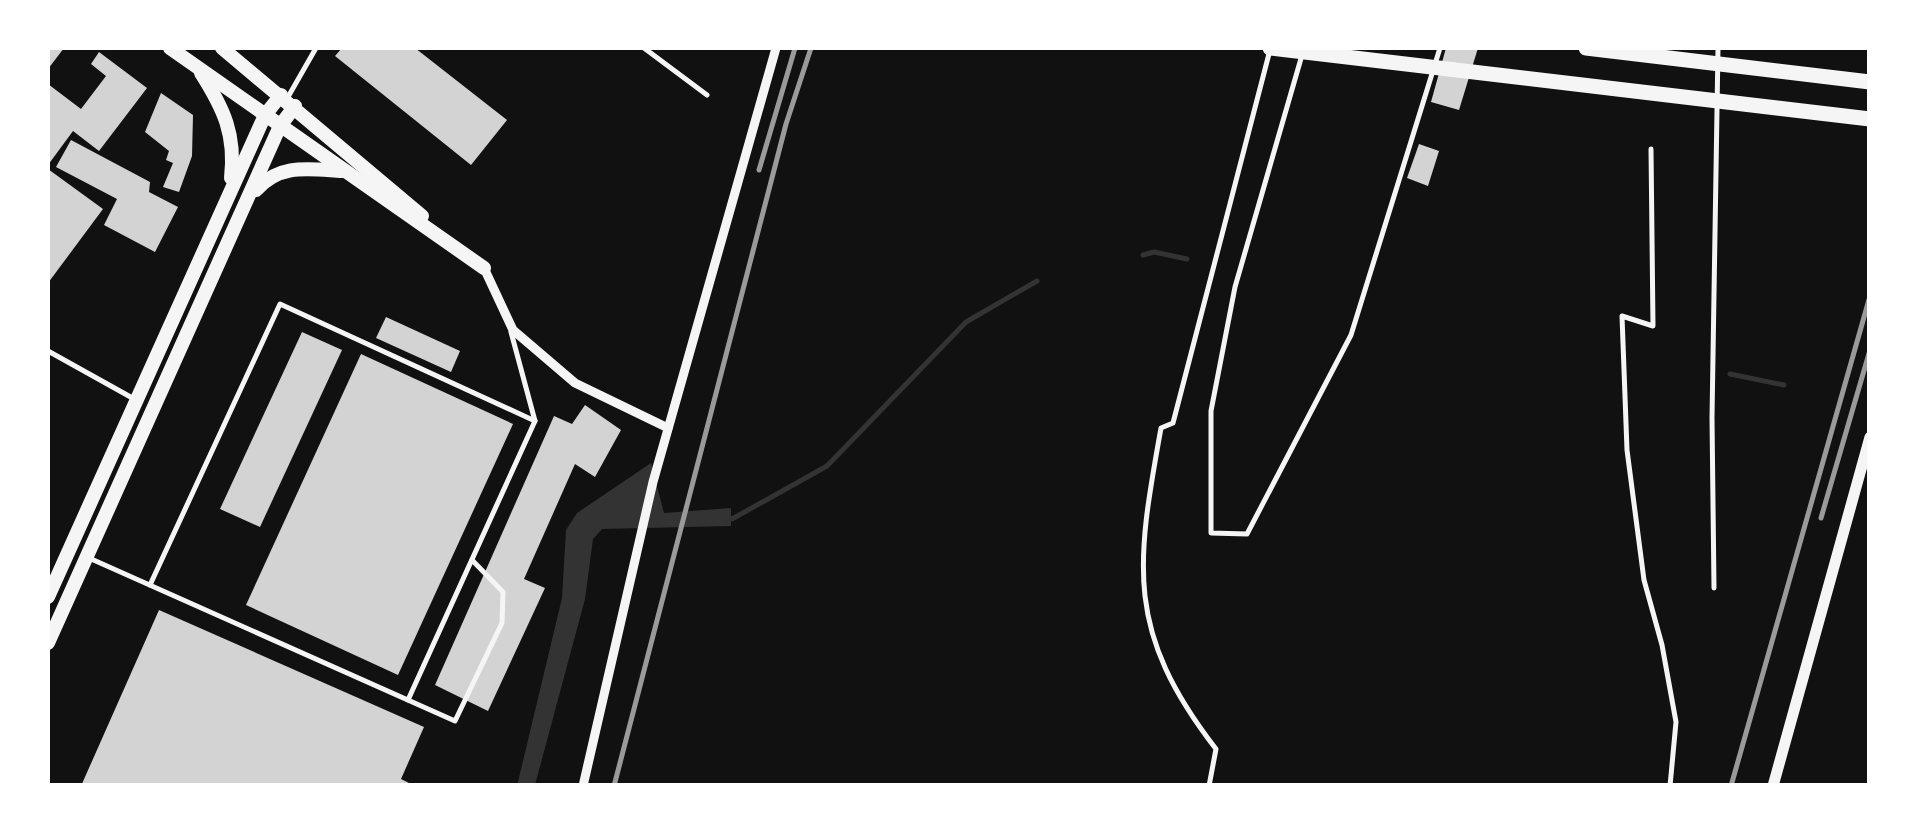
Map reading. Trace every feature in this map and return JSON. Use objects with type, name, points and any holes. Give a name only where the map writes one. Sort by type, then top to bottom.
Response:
[{"type":"highway","points":[[1270,48],[1870,119]]},
{"type":"highway","points":[[1586,48],[1870,82]]},
{"type":"main road","points":[[170,48],[484,268]]},
{"type":"main road","points":[[222,48],[484,268]]},
{"type":"main road","points":[[198,68],[226,112],[234,147],[229,195]]},
{"type":"main road","points":[[48,597],[265,115],[288,101]]},
{"type":"main road","points":[[48,642],[288,101]]},
{"type":"main road","points":[[246,202],[268,176],[288,169],[345,171]]},
{"type":"street","points":[[584,786],[668,428],[776,48]]},
{"type":"street","points":[[484,268],[513,330],[575,383],[668,428]]},
{"type":"street","points":[[1773,786],[1870,437]]},
{"type":"lane","points":[[288,101],[316,48]]},
{"type":"lane","points":[[644,48],[706,95]]},
{"type":"lane","points":[[1209,786],[1216,749],[1167,673],[1146,625],[1142,534],[1161,428],[1173,424],[1270,48]]},
{"type":"lane","points":[[1304,48],[1235,287],[1211,411],[1211,534],[1248,534],[1350,334],[1440,48]]},
{"type":"lane","points":[[1714,588],[1712,418],[1718,48]]},
{"type":"lane","points":[[1650,149],[1653,326],[1622,316],[1627,450],[1644,580],[1662,645],[1676,722],[1670,786]]},
{"type":"lane","points":[[150,585],[280,304],[535,422]]},
{"type":"lane","points":[[408,700],[535,422],[508,319]]},
{"type":"lane","points":[[48,351],[136,400]]},
{"type":"lane","points":[[86,556],[455,721],[502,623],[503,592],[472,559]]},
{"type":"shaded area","points":[[651,463],[664,513],[731,508],[731,526],[602,529],[593,539],[585,599],[535,785],[517,786],[562,598],[566,530],[577,513]]},
{"type":"building","points":[[48,48],[64,48],[48,69]]},
{"type":"building","points":[[342,48],[415,48],[507,120],[471,165],[335,56]]},
{"type":"building","points":[[1446,48],[1478,48],[1459,110],[1431,102]]},
{"type":"building","points":[[99,52],[147,88],[99,151],[73,131],[48,165],[48,84],[81,109],[106,76],[91,64]]},
{"type":"building","points":[[161,93],[193,115],[192,156],[179,192],[163,187],[173,163],[166,160],[169,151],[145,132]]},
{"type":"building","points":[[71,140],[150,182],[149,192],[178,207],[155,252],[104,225],[117,199],[56,167]]},
{"type":"building","points":[[1419,144],[1439,151],[1428,186],[1407,178]]},
{"type":"building","points":[[48,169],[103,209],[48,283]]},
{"type":"building","points":[[386,317],[460,351],[451,372],[376,338]]},
{"type":"building","points":[[302,332],[342,350],[260,527],[220,509]]},
{"type":"building","points":[[361,354],[513,424],[398,675],[246,605]]},
{"type":"building","points":[[585,405],[621,430],[595,477],[575,464],[524,579],[545,588],[488,711],[435,685],[554,416],[572,424]]},
{"type":"building","points":[[159,610],[424,727],[401,779],[415,786],[81,786]]},
{"type":"waterway","points":[[1143,255],[1154,252],[1187,259]]},
{"type":"waterway","points":[[726,517],[732,519],[827,466],[966,322],[1037,281]]},
{"type":"waterway","points":[[1730,374],[1784,385]]},
{"type":"railway","points":[[759,170],[795,48]]},
{"type":"railway","points":[[614,786],[786,124],[811,48]]},
{"type":"railway","points":[[1731,786],[1870,296]]},
{"type":"railway","points":[[1821,518],[1870,350]]}]
